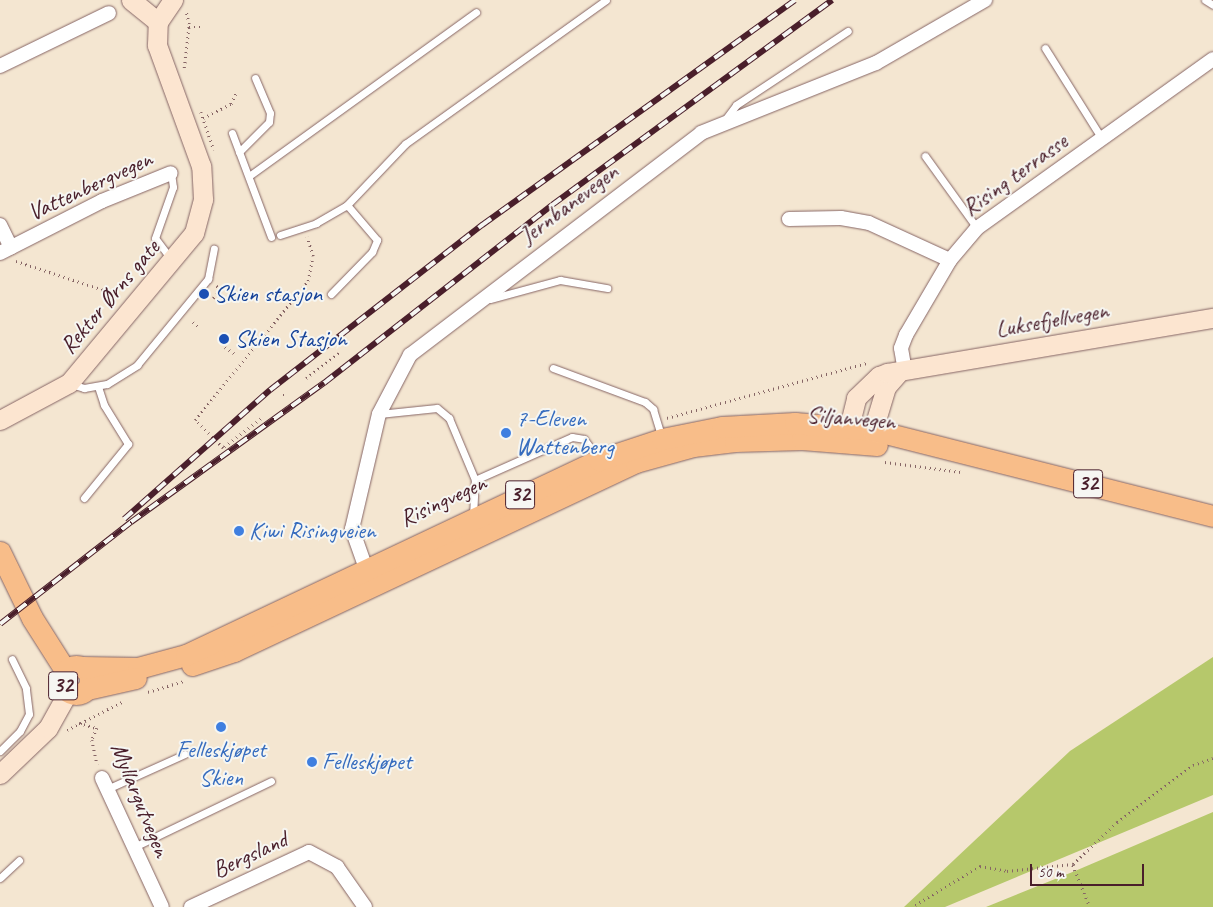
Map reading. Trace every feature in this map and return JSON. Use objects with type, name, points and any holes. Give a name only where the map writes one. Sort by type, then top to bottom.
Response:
[{"type":"main road","points":[[132,0],[158,22],[160,64],[208,161]]},
{"type":"main road","points":[[158,22],[178,3]]},
{"type":"main road","name":"Rektor Ørns gate","points":[[0,420],[69,383],[173,261],[194,233],[208,161]]},
{"type":"main road","name":"Luksefjellvegen","points":[[902,371],[1213,318]]},
{"type":"main road","points":[[861,433],[886,387],[902,371]]},
{"type":"main road","name":"Risingvegen","points":[[74,669],[138,668],[166,662],[369,576],[477,524],[602,468],[664,446],[749,424]]},
{"type":"main road","name":"Siljanvegen","points":[[749,424],[861,433],[965,463],[1213,516]]},
{"type":"main road","name":"Siljanvegen","points":[[735,441],[861,433]]},
{"type":"main road","name":"Risingvegen","points":[[664,446],[735,441]]},
{"type":"main road","name":"32","points":[[0,552],[32,618],[74,669],[90,678],[78,690]]},
{"type":"main road","name":"Risingvegen","points":[[78,690],[234,651],[369,576]]},
{"type":"main road","points":[[0,774],[48,728],[78,690]]},
{"type":"street","name":"Jernbanevegen","points":[[369,576],[352,529],[379,414],[410,355],[482,297],[723,122],[854,74],[985,0]]},
{"type":"street","points":[[0,66],[109,14]]},
{"type":"street","name":"Rising terrasse","points":[[902,371],[901,348],[906,335],[950,260],[977,228],[1213,59]]},
{"type":"street","name":"Vattenbergvegen","points":[[7,253],[171,173]]},
{"type":"street","points":[[789,220],[841,218],[869,223],[950,260]]},
{"type":"street","points":[[0,225],[7,253]]},
{"type":"street","name":"Myllargutvegen","points":[[104,783],[162,907]]},
{"type":"street","name":"Bergsland","points":[[191,907],[309,852],[337,867],[365,907]]},
{"type":"lane","points":[[280,235],[303,229],[347,205],[404,144],[606,0]]},
{"type":"lane","points":[[1206,0],[1213,5]]},
{"type":"lane","points":[[249,176],[476,12]]},
{"type":"lane","points":[[723,122],[736,106],[848,31]]},
{"type":"lane","points":[[1046,48],[1102,140]]},
{"type":"lane","points":[[239,152],[269,122],[270,113],[255,78]]},
{"type":"lane","points":[[232,132],[271,237]]},
{"type":"lane","points":[[925,156],[977,228]]},
{"type":"lane","points":[[171,173],[173,187],[155,238],[173,261]]},
{"type":"lane","points":[[331,294],[372,252],[377,240],[347,205]]},
{"type":"lane","points":[[69,383],[84,388],[98,386],[123,378],[137,366],[208,279],[214,249]]},
{"type":"lane","points":[[482,297],[560,280],[606,288]]},
{"type":"lane","points":[[553,368],[645,402],[653,409],[664,446]]},
{"type":"lane","points":[[84,498],[128,444],[104,405],[98,386]]},
{"type":"lane","points":[[379,414],[437,408],[449,418],[474,480],[477,524]]},
{"type":"lane","points":[[474,480],[572,437],[584,439],[602,468]]},
{"type":"lane","points":[[0,751],[20,731],[29,714],[26,688],[12,659]]},
{"type":"lane","points":[[104,783],[185,754]]},
{"type":"lane","points":[[134,847],[270,781]]},
{"type":"lane","points":[[0,878],[19,860]]},
{"type":"path","points":[[178,3],[189,27],[186,76]]},
{"type":"path","points":[[189,27],[201,27]]},
{"type":"path","points":[[203,118],[231,104],[236,93]]},
{"type":"path","points":[[200,109],[203,118],[208,161]]},
{"type":"path","points":[[261,419],[222,448],[195,420],[308,281],[314,256],[303,229]]},
{"type":"path","points":[[7,253],[119,295]]},
{"type":"path","points":[[193,322],[200,328]]},
{"type":"path","points":[[225,347],[235,354]]},
{"type":"path","points":[[306,378],[340,352]]},
{"type":"path","points":[[882,462],[965,463]]},
{"type":"path","points":[[142,694],[193,678]]},
{"type":"path","points":[[64,732],[133,697]]},
{"type":"path","name":"Myllargutvegen","points":[[79,723],[97,728],[92,746],[104,783]]},
{"type":"path","points":[[915,905],[980,866],[1007,871],[1073,864],[1117,822],[1193,765],[1213,758]]},
{"type":"path","points":[[1073,864],[1090,907]]},
{"type":"green space","points":[[1213,657],[1213,795],[945,907],[904,907],[1070,751]]},
{"type":"green space","points":[[1213,812],[1213,907],[986,907],[1075,871]]},
{"type":"railway","points":[[124,519],[270,390],[482,225],[795,0]]},
{"type":"railway","points":[[0,624],[131,522],[324,383],[552,205],[832,0]]},
{"type":"place","name":"Skien stasjon","points":[[204,294]]},
{"type":"place","name":"Skien Stasjon","points":[[224,339]]},
{"type":"place","name":"7-Eleven Wattenberg","points":[[506,433]]},
{"type":"place","name":"Kiwi Risingveien","points":[[239,531]]},
{"type":"place","name":"Felleskjøpet Skien","points":[[221,727]]},
{"type":"place","name":"Felleskjøpet","points":[[312,762]]}]
